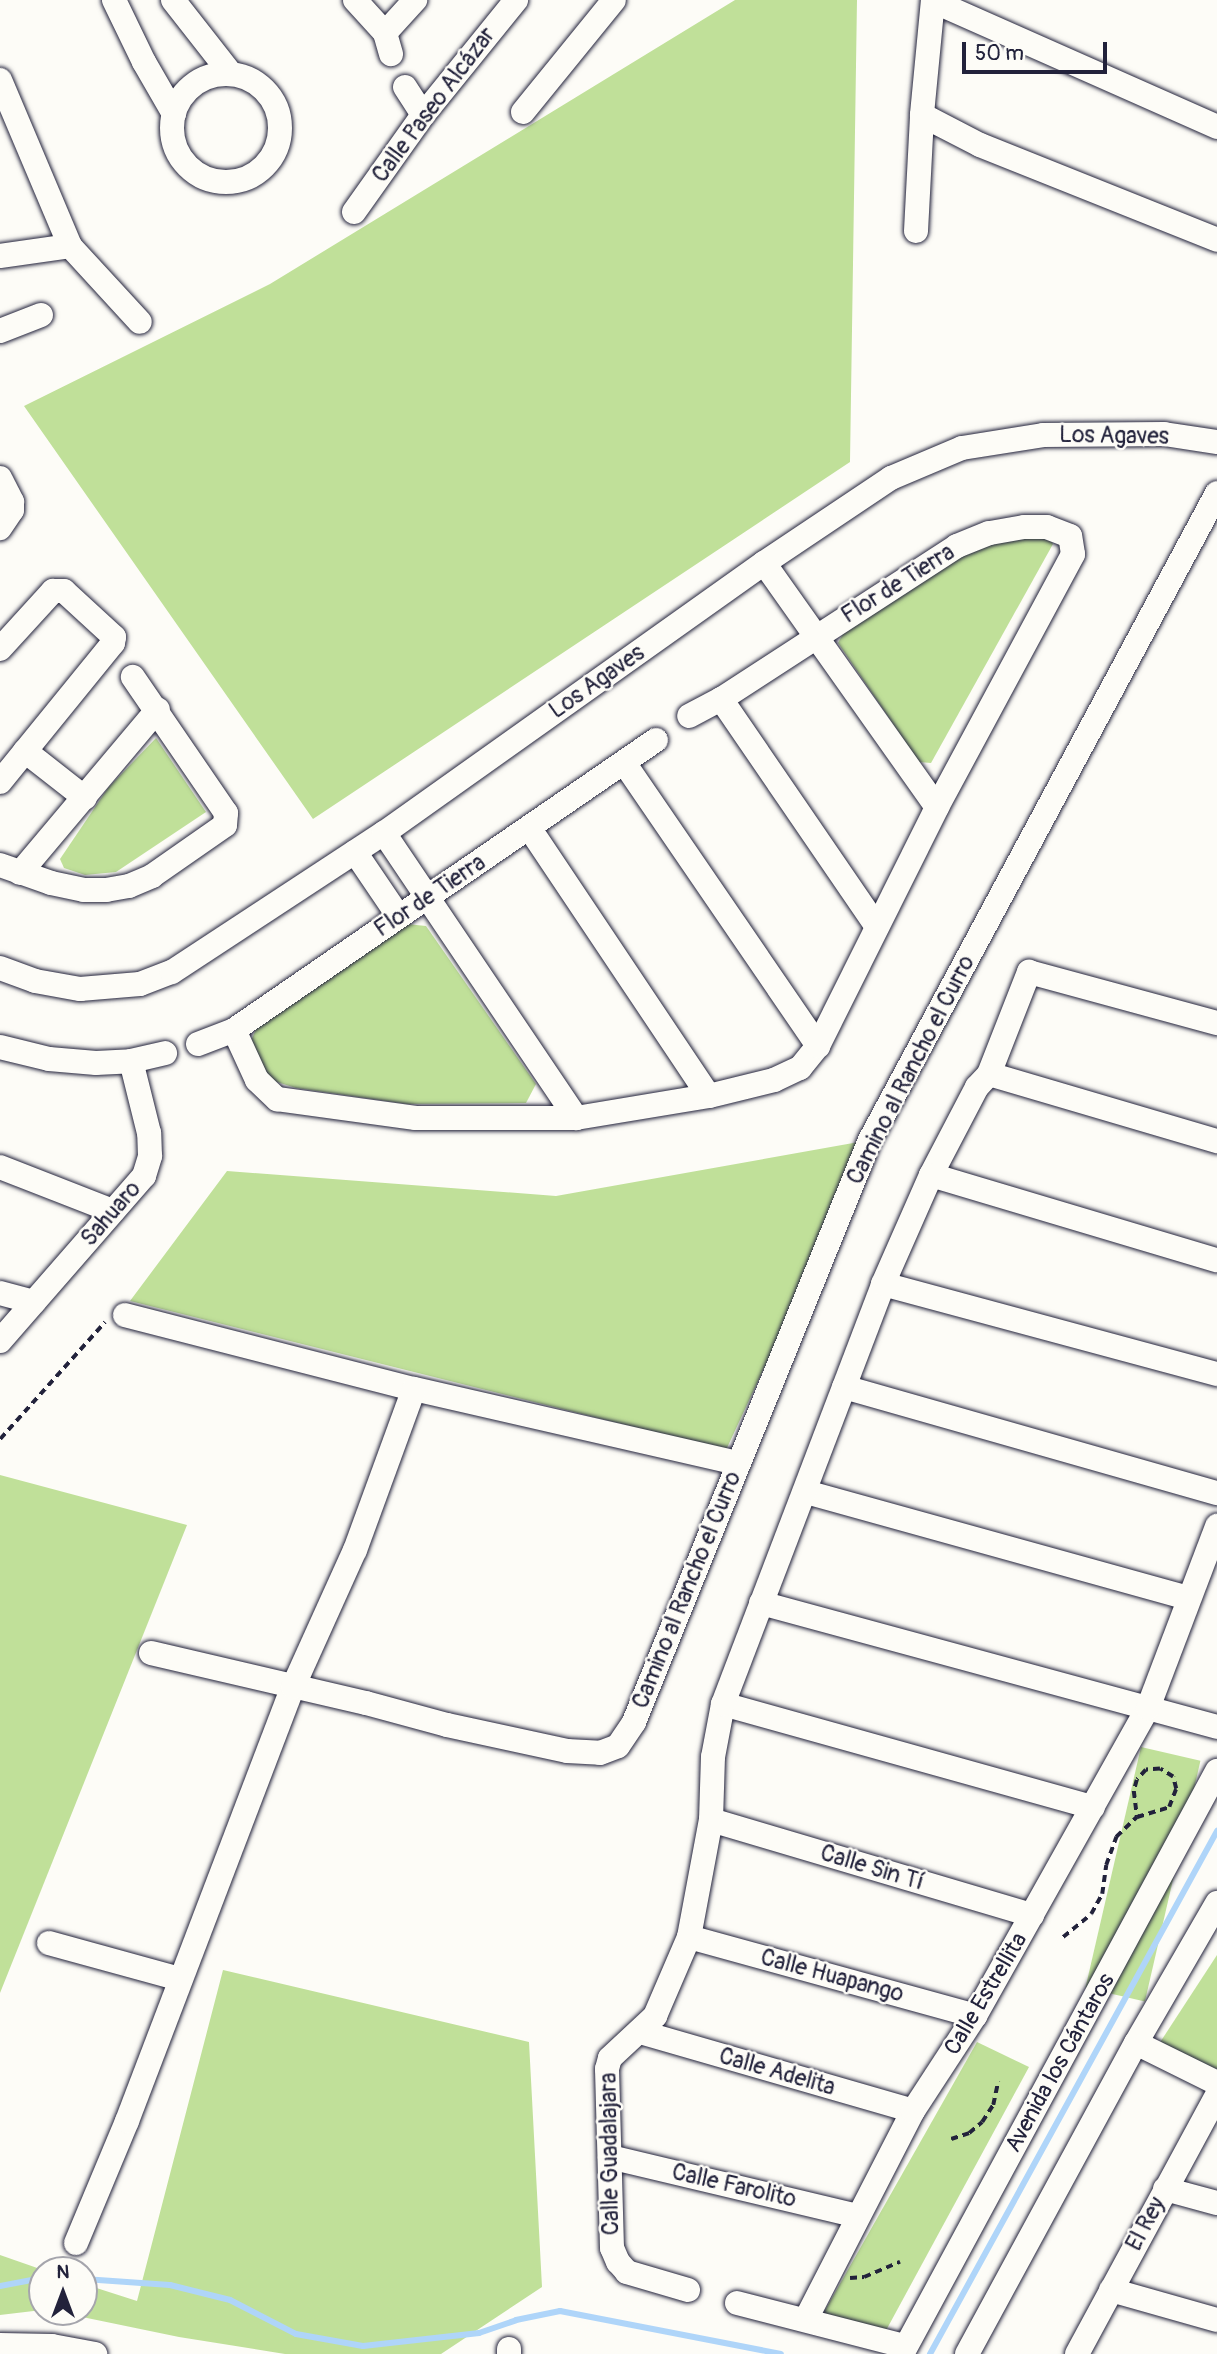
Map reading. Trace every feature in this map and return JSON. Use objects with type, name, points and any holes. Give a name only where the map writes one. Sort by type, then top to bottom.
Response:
[{"type":"street","points":[[114,0],[174,114]]},
{"type":"street","points":[[173,0],[231,74]]},
{"type":"street","points":[[355,0],[388,44],[415,0]]},
{"type":"street","name":"Calle Paseo Alcázar","points":[[355,212],[423,116],[516,0]]},
{"type":"street","points":[[523,112],[611,1]]},
{"type":"street","points":[[916,231],[922,115],[933,1],[1217,127]]},
{"type":"street","points":[[231,74],[255,82],[271,97],[280,117],[280,138],[272,159],[256,174],[236,181],[214,181],[194,172],[179,156],[172,135],[174,114],[186,92],[206,78],[231,74]]},
{"type":"street","points":[[405,87],[423,116]]},
{"type":"street","points":[[2,90],[70,246],[140,322]]},
{"type":"street","points":[[922,115],[980,145],[1217,240]]},
{"type":"street","points":[[0,257],[70,246]]},
{"type":"street","points":[[0,331],[41,315]]},
{"type":"street","name":"Los Agaves","points":[[0,968],[35,981],[80,989],[140,984],[172,972],[384,833],[764,564],[891,478],[962,448],[1043,435],[1164,434],[1217,442]]},
{"type":"street","points":[[0,528],[12,510],[4,484]]},
{"type":"street","name":"Camino al Rancho el Curro","points":[[293,1687],[447,1725],[568,1751],[600,1754],[618,1746],[634,1721],[870,1140],[1217,493]]},
{"type":"street","name":"Flor de Tierra","points":[[689,716],[721,699],[814,636],[957,546],[989,533],[1024,527],[1047,527],[1070,536],[1073,554],[937,807]]},
{"type":"street","points":[[234,1030],[257,1080],[277,1099],[416,1118],[576,1118],[709,1096],[774,1080],[800,1069],[818,1046],[937,807],[764,564]]},
{"type":"street","points":[[0,649],[53,590],[64,592],[114,637],[113,643],[0,782]]},
{"type":"street","points":[[10,869],[84,890],[129,886],[152,876],[225,825],[226,813],[158,709],[133,677]]},
{"type":"street","points":[[721,699],[877,926]]},
{"type":"street","points":[[10,869],[85,798],[158,709]]},
{"type":"street","name":"Flor de Tierra","points":[[198,1044],[234,1030],[625,764],[656,740]]},
{"type":"street","points":[[25,751],[85,798]]},
{"type":"street","points":[[625,764],[818,1046]]},
{"type":"street","points":[[530,829],[709,1096]]},
{"type":"street","points":[[384,833],[576,1118]]},
{"type":"street","points":[[355,852],[399,917]]},
{"type":"street","name":"Calle Guadalajara","points":[[688,2290],[627,2272],[618,2262],[612,2248],[607,2068],[610,2058],[655,2016],[689,1937],[711,1820],[712,1757],[723,1704],[884,1284],[931,1175],[977,1087],[989,1074],[1029,972],[1217,1023]]},
{"type":"street","points":[[0,1047],[61,1060],[96,1063],[131,1061],[165,1053]]},
{"type":"street","name":"Sahuaro","points":[[0,1341],[144,1176],[150,1156],[149,1133],[131,1061]]},
{"type":"street","points":[[989,1074],[1217,1141]]},
{"type":"street","points":[[0,1167],[113,1211]]},
{"type":"street","points":[[931,1175],[1217,1260]]},
{"type":"street","points":[[884,1284],[1217,1374]]},
{"type":"street","points":[[0,1293],[34,1303]]},
{"type":"street","points":[[125,1315],[414,1389],[738,1463]]},
{"type":"street","points":[[844,1387],[1217,1493]]},
{"type":"street","points":[[76,2243],[127,2121],[293,1687],[355,1550],[414,1389]]},
{"type":"street","points":[[806,1492],[1188,1598]]},
{"type":"street","name":"Calle Estrellita","points":[[806,2319],[913,2111],[975,2016],[1148,1708],[1217,1526]]},
{"type":"street","points":[[761,1603],[1217,1727]]},
{"type":"street","points":[[150,1653],[293,1687]]},
{"type":"street","points":[[723,1704],[1093,1807]]},
{"type":"street","name":"Avenida los Cántaros","points":[[903,2350],[1217,1771]]},
{"type":"street","name":"Calle Sin Tí","points":[[711,1820],[1032,1915]]},
{"type":"street","points":[[967,2354],[1136,2043],[1217,1902]]},
{"type":"street","name":"Calle Huapango","points":[[689,1937],[975,2016]]},
{"type":"street","points":[[49,1943],[180,1979]]},
{"type":"street","name":"Calle Adelita","points":[[640,2032],[913,2111]]},
{"type":"street","points":[[1136,2043],[1217,2083]]},
{"type":"street","name":"El Rey","points":[[1077,2354],[1217,2095]]},
{"type":"street","name":"Calle Farolito","points":[[610,2157],[857,2216]]},
{"type":"street","points":[[1165,2189],[1217,2203]]},
{"type":"street","points":[[1111,2290],[1217,2320]]},
{"type":"street","points":[[737,2303],[806,2319],[903,2350]]},
{"type":"street","points":[[0,2345],[52,2346],[95,2354]]},
{"type":"path","points":[[0,1439],[108,1319],[115,1314],[125,1315]]},
{"type":"path","points":[[1063,1937],[1091,1914],[1102,1894],[1105,1866],[1116,1837],[1137,1817],[1168,1807],[1176,1789],[1173,1777],[1160,1769],[1146,1770],[1137,1780],[1134,1791],[1137,1817]]},
{"type":"path","points":[[951,2139],[969,2133],[982,2122],[993,2105],[998,2082]]},
{"type":"path","points":[[829,2273],[856,2280],[900,2262]]},
{"type":"green space","points":[[735,0],[857,0],[850,462],[313,819],[24,406],[270,284]]},
{"type":"green space","points":[[1046,534],[1053,544],[931,763],[919,762],[838,643],[845,630],[939,567],[992,542]]},
{"type":"green space","points":[[156,738],[206,812],[116,872],[85,875],[64,868],[60,859],[108,788]]},
{"type":"green space","points":[[407,924],[426,926],[536,1084],[526,1103],[407,1104],[296,1088],[264,1078],[251,1041],[256,1029]]},
{"type":"green space","points":[[870,1140],[726,1450],[130,1301],[227,1171],[556,1196]]},
{"type":"green space","points":[[0,1475],[187,1525],[0,1993]]},
{"type":"green space","points":[[1141,1747],[1200,1761],[1145,2001],[1085,1988]]},
{"type":"green space","points":[[1217,1955],[1217,2069],[1157,2047]]},
{"type":"green space","points":[[223,1970],[529,2042],[542,2287],[441,2354],[285,2354],[98,2320],[98,2288],[137,2301]]},
{"type":"green space","points":[[977,2042],[1029,2067],[883,2336],[820,2319]]},
{"type":"green space","points":[[0,2255],[28,2265],[28,2312],[0,2315]]},
{"type":"waterway","points":[[930,2354],[1217,1831]]},
{"type":"waterway","points":[[98,2280],[170,2285],[230,2300],[296,2334],[363,2346],[479,2333],[516,2320],[560,2311],[781,2354]]},
{"type":"waterway","points":[[0,2286],[28,2281]]}]
